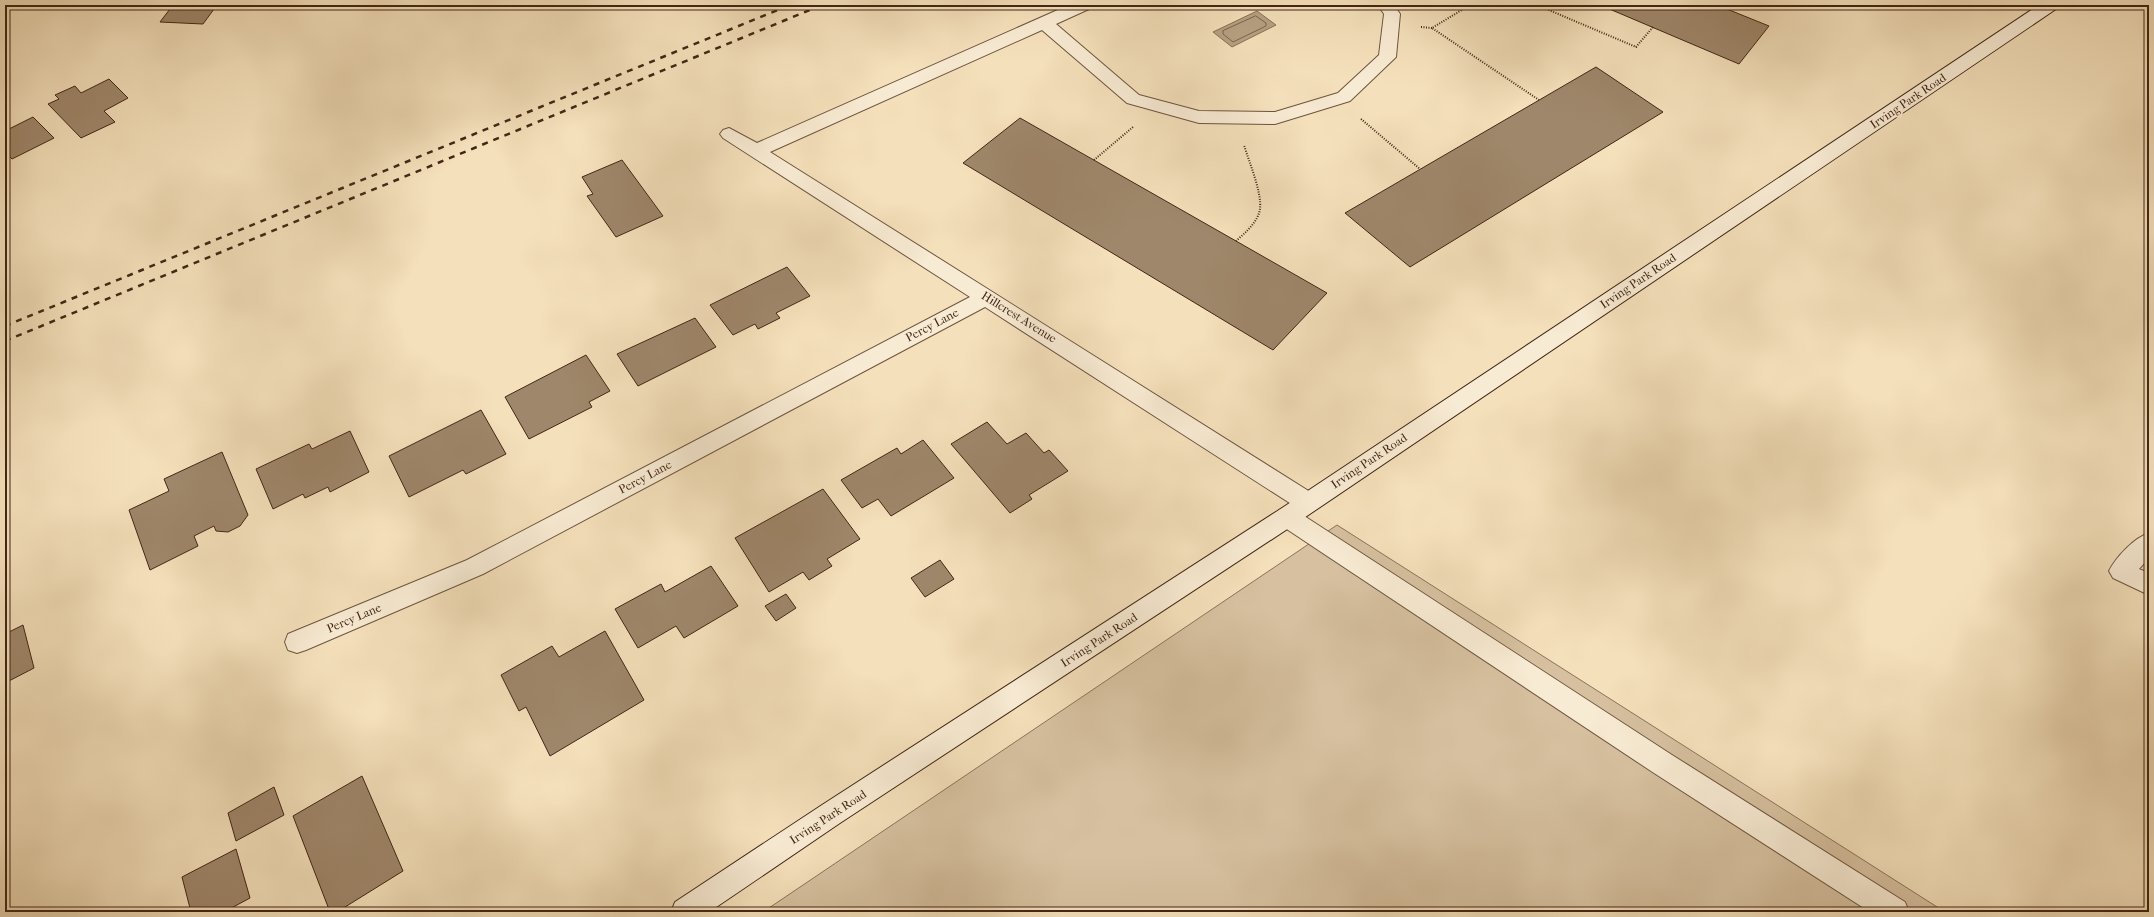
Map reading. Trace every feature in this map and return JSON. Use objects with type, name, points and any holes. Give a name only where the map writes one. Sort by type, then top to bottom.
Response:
[{"type":"street","points":[[758,150],[1084,5]]},
{"type":"street","points":[[1044,23],[1133,99],[1199,117],[1275,118],[1344,96],[1387,57],[1392,14],[1386,5]]},
{"type":"street","name":"Irving Park Road","points":[[685,912],[831,814],[1287,518],[1308,502],[2050,5]]},
{"type":"street","name":"Hillcrest Avenue","points":[[730,134],[758,150],[1308,502]]},
{"type":"street","name":"Percy Lane","points":[[297,642],[475,566],[987,297]]},
{"type":"street","points":[[1287,518],[1663,764],[1894,912]]},
{"type":"street","points":[[2149,543],[2121,571],[2149,585]]},
{"type":"path","points":[[1470,5],[1432,28],[1539,100]]},
{"type":"path","points":[[1537,5],[1636,47],[1653,28]]},
{"type":"path","points":[[1338,98],[1420,169]]},
{"type":"path","points":[[1094,160],[1129,132],[1148,103]]},
{"type":"path","points":[[1236,118],[1260,207],[1256,220],[1247,232],[1236,241]]},
{"type":"shaded area","points":[[1337,525],[1945,912],[763,912]]},
{"type":"water","points":[[1257,11],[1276,25],[1232,47],[1213,32]]},
{"type":"building","points":[[173,5],[217,5],[203,24],[160,22]]},
{"type":"building","points":[[1600,5],[1717,5],[1769,26],[1739,64]]},
{"type":"building","points":[[1596,67],[1663,112],[1410,267],[1345,213]]},
{"type":"building","points":[[109,79],[128,98],[104,111],[115,122],[81,138],[48,104],[59,99],[55,95],[75,86],[81,93]]},
{"type":"building","points":[[33,117],[54,138],[12,159],[5,152],[5,131]]},
{"type":"building","points":[[1020,118],[1327,293],[1273,350],[963,163]]},
{"type":"building","points":[[622,160],[663,216],[616,237],[587,196],[593,194],[582,177]]},
{"type":"building","points":[[787,267],[810,296],[776,313],[780,318],[758,329],[755,324],[733,335],[710,305]]},
{"type":"building","points":[[695,318],[716,347],[638,386],[617,354]]},
{"type":"building","points":[[586,355],[610,391],[589,402],[592,407],[529,439],[505,397]]},
{"type":"building","points":[[481,410],[506,454],[466,474],[463,470],[409,497],[389,456]]},
{"type":"building","points":[[987,422],[1007,444],[1026,433],[1044,453],[1049,450],[1068,471],[1029,495],[1032,499],[1010,513],[951,444]]},
{"type":"building","points":[[350,431],[369,472],[330,492],[328,487],[305,498],[303,494],[273,509],[256,469],[309,444],[312,449]]},
{"type":"building","points":[[923,440],[954,478],[891,516],[878,499],[862,508],[841,480],[897,448],[901,454]]},
{"type":"building","points":[[222,452],[248,515],[240,526],[228,532],[216,531],[214,526],[194,536],[198,546],[150,570],[129,510],[169,491],[164,479]]},
{"type":"building","points":[[823,489],[860,539],[827,559],[832,566],[809,580],[803,572],[769,592],[735,538]]},
{"type":"building","points":[[940,560],[954,579],[925,597],[911,578]]},
{"type":"building","points":[[711,566],[738,606],[684,638],[676,626],[638,648],[615,609],[661,584],[665,592]]},
{"type":"building","points":[[786,594],[796,608],[776,621],[765,606]]},
{"type":"building","points":[[23,625],[34,668],[5,683],[5,634]]},
{"type":"building","points":[[605,631],[644,700],[550,756],[526,707],[519,711],[501,675],[552,646],[559,657]]},
{"type":"building","points":[[362,776],[403,871],[337,912],[330,912],[293,816]]},
{"type":"building","points":[[274,787],[284,815],[236,841],[228,813]]},
{"type":"building","points":[[236,849],[250,898],[224,912],[191,912],[182,877]]},
{"type":"railway","points":[[5,326],[790,5]]},
{"type":"railway","points":[[5,341],[822,5]]}]
